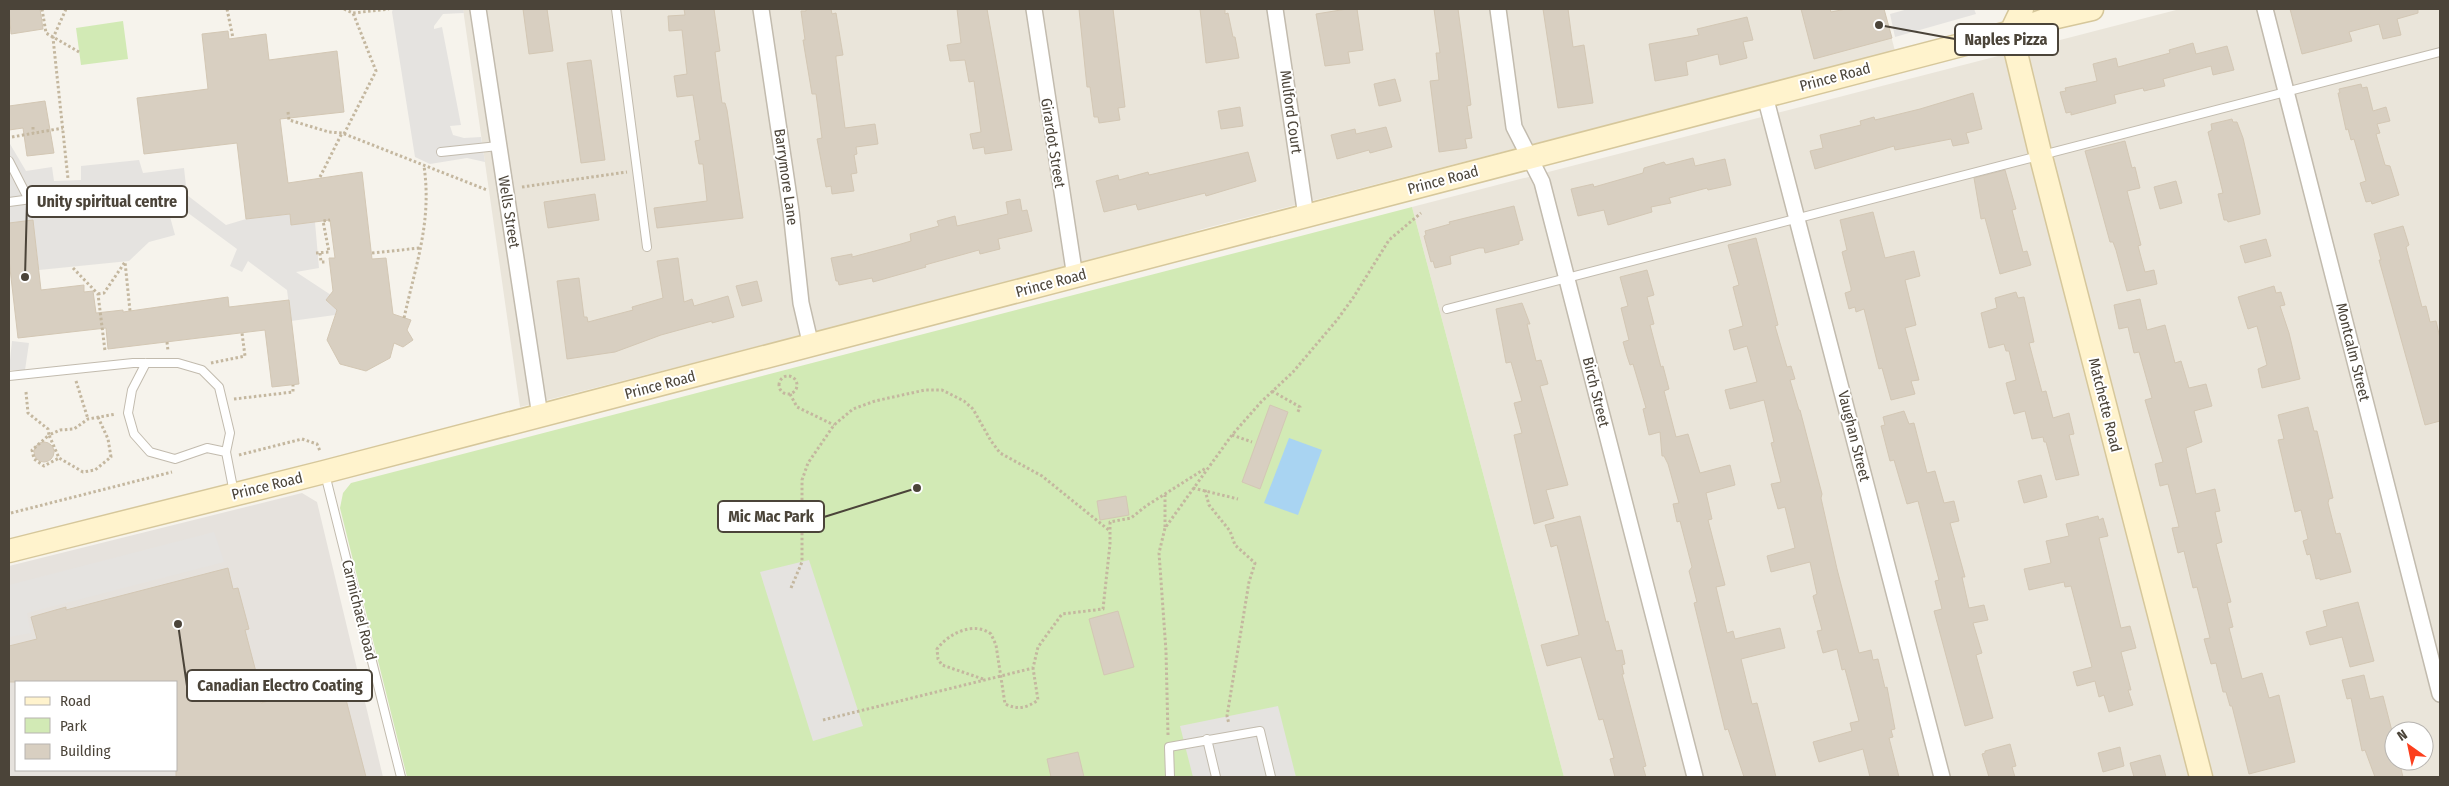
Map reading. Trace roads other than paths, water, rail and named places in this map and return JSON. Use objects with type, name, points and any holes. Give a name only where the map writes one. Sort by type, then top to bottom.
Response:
[{"type":"street","name":"Wells Street","points":[[478,9],[540,416]]},
{"type":"street","name":"Barrymore Lane","points":[[760,9],[791,211],[801,303],[811,346]]},
{"type":"street","name":"Girardot Street","points":[[1034,9],[1075,277]]},
{"type":"street","name":"Mulford Court","points":[[1275,9],[1306,216]]},
{"type":"street","name":"Birch Street","points":[[1498,9],[1514,127],[1542,182],[1695,777]]},
{"type":"street","points":[[2011,32],[2022,9]]},
{"type":"street","name":"Prince Road","points":[[9,551],[235,494],[322,461],[540,416],[2011,32],[2048,19],[2090,9]]},
{"type":"street","name":"Montcalm Street","points":[[2265,9],[2440,694]]},
{"type":"street","name":"Matchette Road","points":[[2011,32],[2041,157],[2201,777]]},
{"type":"street","name":"Vaughan Street","points":[[1765,96],[1942,777]]},
{"type":"lane","points":[[616,9],[647,247]]},
{"type":"lane","points":[[1447,309],[1798,220],[2440,52]]},
{"type":"lane","points":[[441,152],[498,146]]},
{"type":"lane","points":[[9,161],[30,200]]},
{"type":"lane","points":[[9,202],[39,198]]},
{"type":"lane","points":[[146,363],[132,390],[128,413],[134,434],[150,452],[175,459],[207,448],[227,455]]},
{"type":"lane","points":[[9,376],[146,363],[178,363],[202,370],[219,387],[230,433],[227,455],[235,494]]},
{"type":"lane","name":"Carmichael Road","points":[[322,461],[401,777]]},
{"type":"lane","points":[[1170,777],[1169,747],[1260,731],[1271,777]]},
{"type":"lane","points":[[1207,739],[1216,777]]},
{"type":"water","points":[[1289,438],[1322,450],[1298,515],[1264,503]]},
{"type":"place","name":"Naples Pizza","points":[[1879,25]]},
{"type":"place","name":"Unity spiritual centre","points":[[25,277]]},
{"type":"place","name":"Mic Mac Park","points":[[917,488]]},
{"type":"place","name":"Canadian Electro Coating","points":[[178,624]]}]
